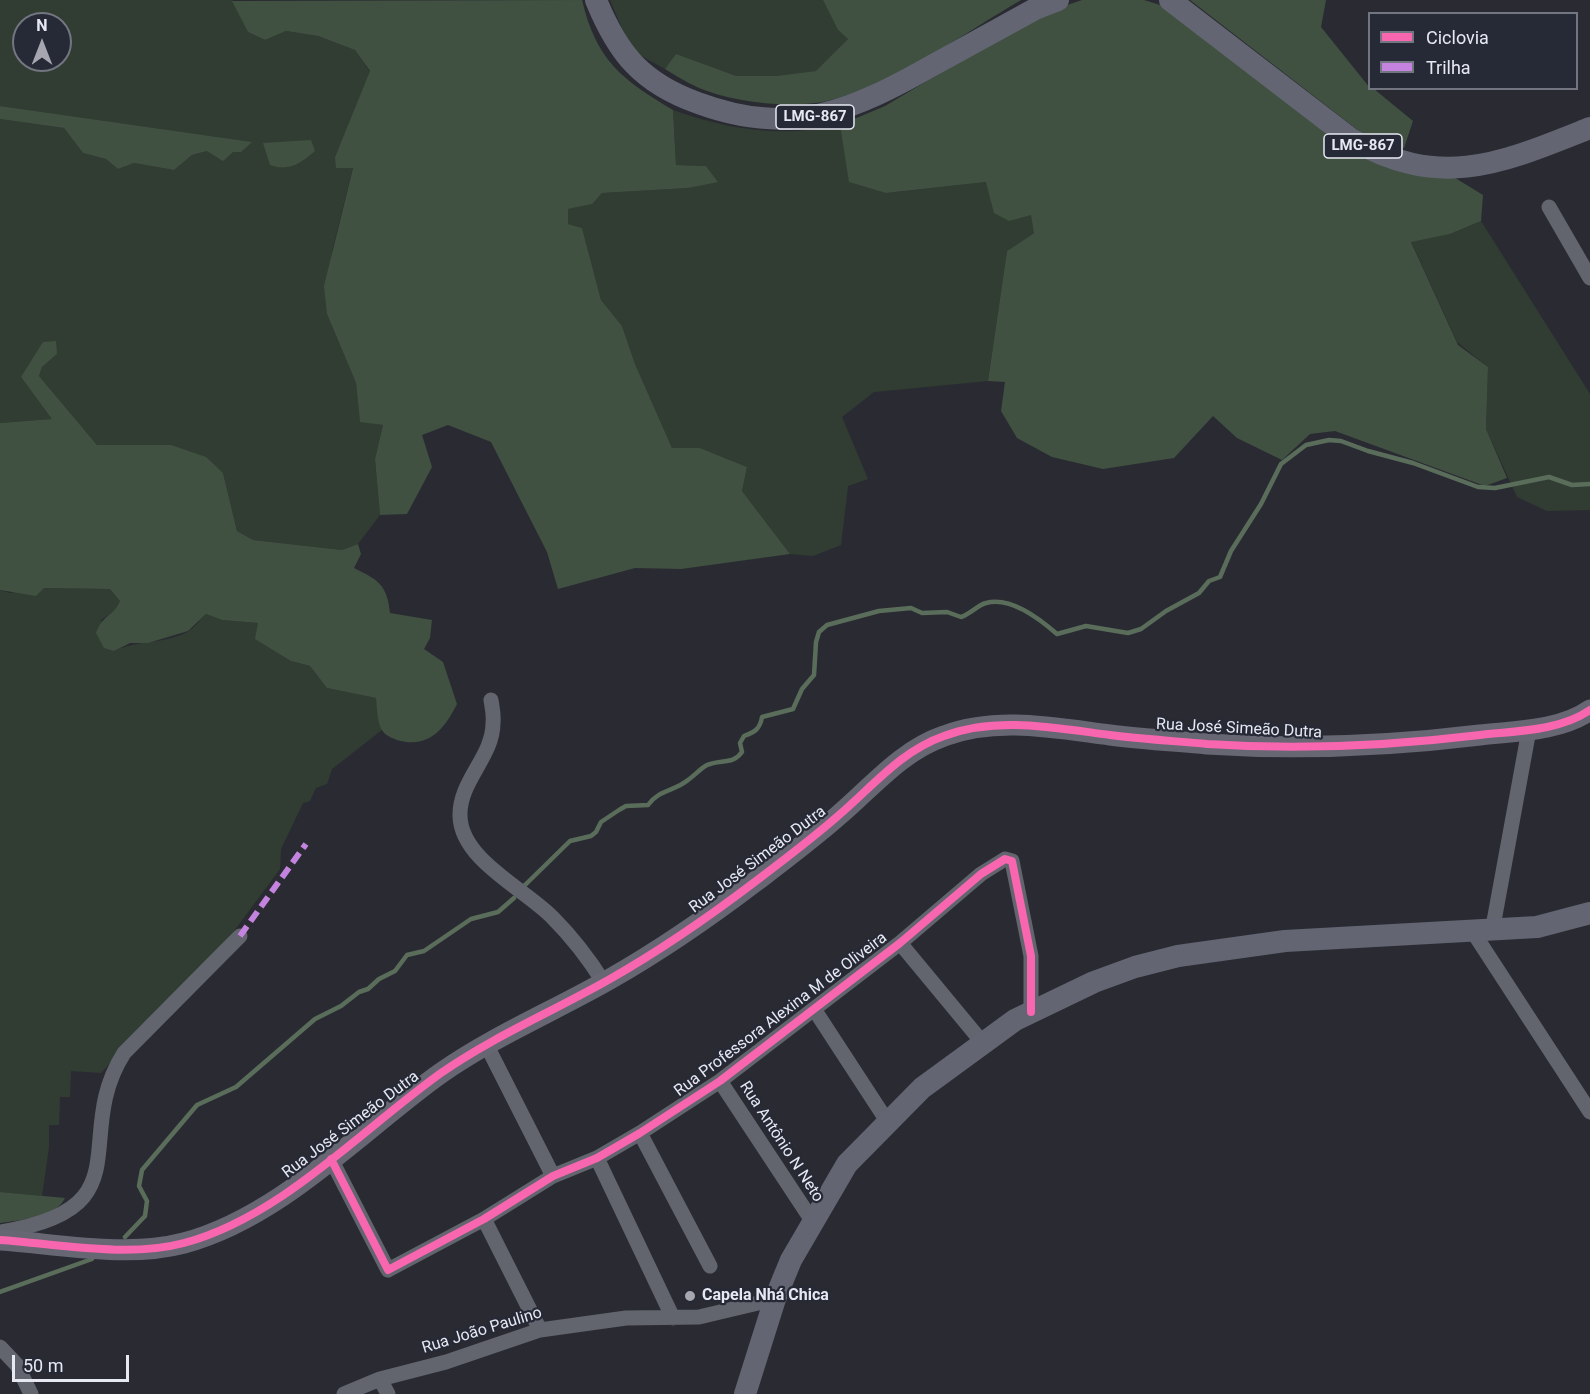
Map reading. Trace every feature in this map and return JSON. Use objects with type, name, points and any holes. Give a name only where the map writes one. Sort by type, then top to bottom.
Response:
[{"type":"main road","name":"LMG-867","points":[[596,0],[619,49],[638,69],[656,82],[684,98],[717,110],[777,119],[808,118],[867,102],[1027,13],[1058,0]]},
{"type":"main road","name":"LMG-867","points":[[1170,0],[1352,139],[1375,153],[1414,165],[1483,165],[1514,158],[1590,128]]},
{"type":"main road","name":"Rua José Simeão Dutra","points":[[0,1240],[125,1250],[162,1248],[188,1242],[243,1218],[285,1193],[440,1074],[486,1044],[604,983],[676,938],[755,882],[834,820],[900,760],[920,746],[969,728],[1038,726],[1210,744],[1312,747],[1381,746],[1529,730],[1569,721],[1590,710]]},
{"type":"main road","points":[[745,1394],[775,1299],[791,1260],[847,1164],[922,1088],[982,1042],[1031,1012],[1094,982],[1135,967],[1178,956],[1285,941],[1482,932],[1537,927],[1590,913]]},
{"type":"street","points":[[1549,207],[1590,277]]},
{"type":"street","points":[[491,700],[494,724],[490,739],[465,787],[460,804],[462,834],[482,860],[552,916],[585,954],[604,983]]},
{"type":"street","points":[[1529,730],[1482,932],[1590,1113]]},
{"type":"street","name":"Rua Professora Alexina M de Oliveira","points":[[331,1159],[388,1270],[484,1218],[553,1176],[597,1158],[720,1081],[900,943],[981,874],[1005,859],[1012,861],[1031,956],[1031,1012]]},
{"type":"street","points":[[0,1232],[51,1219],[82,1201],[98,1168],[105,1097],[115,1067],[124,1053],[240,936]]},
{"type":"street","points":[[900,943],[982,1042]]},
{"type":"street","points":[[814,1009],[887,1121]]},
{"type":"street","points":[[486,1044],[553,1176]]},
{"type":"street","name":"Rua Antônio N Neto","points":[[720,1081],[813,1222]]},
{"type":"street","points":[[640,1133],[710,1266]]},
{"type":"street","points":[[597,1158],[673,1318]]},
{"type":"street","points":[[484,1218],[540,1330]]},
{"type":"street","name":"Rua João Paulino","points":[[344,1394],[380,1380],[446,1362],[540,1330],[626,1318],[708,1315],[775,1299]]},
{"type":"street","points":[[0,1347],[17,1365],[31,1394]]},
{"type":"street","points":[[380,1380],[388,1394]]},
{"type":"green space","points":[[0,0],[233,0],[248,32],[265,40],[286,31],[318,36],[355,50],[370,72],[335,157],[353,167],[332,251],[327,314],[356,383],[360,421],[383,425],[375,459],[380,515],[358,544],[342,550],[253,540],[237,531],[223,473],[171,445],[97,445],[39,376],[42,367],[57,354],[21,377],[53,419],[0,423],[0,119],[64,128],[83,153],[106,159],[118,169],[134,163],[174,170],[192,155],[207,151],[233,152],[251,142],[0,106]]},
{"type":"green space","points":[[582,0],[588,21],[603,53],[625,78],[673,110],[676,165],[706,166],[718,182],[688,188],[602,193],[592,204],[568,209],[568,224],[582,228],[601,300],[622,326],[635,364],[672,448],[700,448],[747,467],[742,491],[790,554],[681,569],[635,568],[558,589],[547,552],[491,442],[448,425],[422,435],[432,467],[407,514],[380,515],[375,459],[383,425],[360,422],[356,383],[327,314],[324,286],[353,168],[336,168],[335,157],[370,71],[355,50],[318,36],[286,31],[265,40],[248,32],[232,1]]},
{"type":"green space","points":[[610,0],[823,0],[838,30],[848,39],[817,71],[776,76],[735,76],[676,55],[665,69],[638,54],[624,33]]},
{"type":"green space","points":[[823,0],[1021,0],[902,71],[878,83],[827,101],[779,104],[726,97],[697,87],[665,69],[676,54],[736,76],[776,76],[816,71],[848,39],[838,30]]},
{"type":"green space","points":[[1082,0],[1144,0],[1160,5],[1325,131],[1452,176],[1483,195],[1481,221],[1450,234],[1411,242],[1458,345],[1488,367],[1486,429],[1507,478],[1485,486],[1335,431],[1310,434],[1282,460],[1237,438],[1213,416],[1174,458],[1103,469],[1052,457],[1017,438],[1001,411],[1005,382],[988,381],[1007,251],[1034,233],[1031,215],[1009,221],[994,213],[986,182],[886,193],[849,182],[840,125],[885,106],[1038,15]]},
{"type":"green space","points":[[1190,0],[1326,0],[1321,27],[1368,86],[1368,90],[1375,90],[1413,121],[1404,148],[1386,144],[1359,131]]},
{"type":"green space","points":[[0,106],[252,142],[241,152],[233,152],[223,161],[207,151],[192,155],[174,170],[134,163],[118,169],[106,159],[83,153],[64,128],[0,119]]},
{"type":"green space","points":[[673,110],[714,123],[755,130],[797,131],[840,125],[850,182],[887,193],[986,182],[1031,215],[1035,232],[1007,251],[988,381],[874,392],[842,417],[868,479],[848,486],[841,545],[813,556],[790,554],[742,491],[747,467],[700,448],[672,448],[635,364],[622,326],[601,300],[582,228],[568,224],[568,209],[591,204],[602,193],[688,188],[717,181],[706,166],[676,165]]},
{"type":"green space","points":[[311,140],[315,151],[299,163],[288,167],[270,165],[263,143]]},
{"type":"green space","points":[[1481,221],[1590,394],[1590,510],[1547,511],[1517,497],[1486,429],[1488,367],[1457,342],[1411,241],[1450,234]]},
{"type":"green space","points":[[56,341],[57,354],[42,367],[39,376],[97,445],[171,445],[206,457],[223,473],[237,531],[253,540],[342,550],[358,544],[361,554],[354,568],[375,580],[384,589],[390,613],[432,620],[430,638],[424,649],[443,662],[457,704],[446,722],[434,735],[418,742],[397,740],[389,736],[380,726],[376,698],[327,688],[310,666],[291,661],[255,639],[258,623],[222,620],[206,614],[188,631],[148,643],[130,643],[114,651],[104,648],[96,633],[120,601],[110,589],[44,588],[36,596],[0,590],[0,423],[52,419],[21,377],[43,342]]},
{"type":"green space","points":[[44,588],[110,589],[120,601],[117,609],[101,620],[114,651],[180,635],[191,629],[206,614],[222,620],[259,623],[291,661],[310,666],[327,688],[376,698],[382,730],[332,769],[327,784],[316,788],[310,801],[303,803],[281,849],[280,869],[234,931],[101,1073],[71,1071],[70,1097],[60,1097],[59,1125],[49,1125],[49,1147],[42,1196],[0,1192],[0,590],[10,593]]},
{"type":"green space","points":[[0,1192],[65,1198],[54,1210],[45,1214],[0,1223]]},
{"type":"waterway","points":[[524,886],[570,841],[591,836],[601,822],[619,810],[626,806],[648,805],[657,796],[683,784],[707,765],[735,759],[742,752],[740,743],[744,736],[756,730],[762,717],[793,709],[802,689],[814,675],[816,642],[819,632],[827,625],[879,611],[911,608],[922,613],[947,612],[961,617],[983,604],[995,602],[1024,610],[1057,634],[1086,626],[1128,633],[1141,629],[1166,611],[1199,593],[1209,581],[1220,577],[1231,551],[1261,504],[1281,464],[1306,445],[1329,440],[1341,441],[1413,463],[1478,487],[1495,488],[1549,477],[1572,485],[1590,484]]},
{"type":"waterway","points":[[125,1237],[145,1216],[147,1201],[139,1186],[142,1170],[197,1105],[236,1087],[315,1019],[341,1006],[379,979],[395,971],[407,955],[424,951],[471,919],[498,912],[514,898]]},
{"type":"waterway","points":[[0,1292],[92,1259]]},
{"type":"marked path","points":[[240,936],[306,844]]},
{"type":"cycle path","points":[[0,1240],[116,1250],[162,1247],[184,1243],[220,1231],[254,1213],[319,1170],[441,1073],[503,1035],[610,979],[703,920],[809,840],[901,760],[944,736],[985,726],[1026,725],[1207,744],[1275,747],[1344,746],[1412,742],[1537,729],[1565,722],[1590,710]]},
{"type":"cycle path","points":[[331,1159],[388,1270],[484,1219],[553,1176],[597,1158],[720,1081],[900,943],[981,874],[1005,859],[1012,861],[1031,956],[1031,1012]]},
{"type":"place","name":"Capela Nhá Chica","points":[[690,1296]]}]
